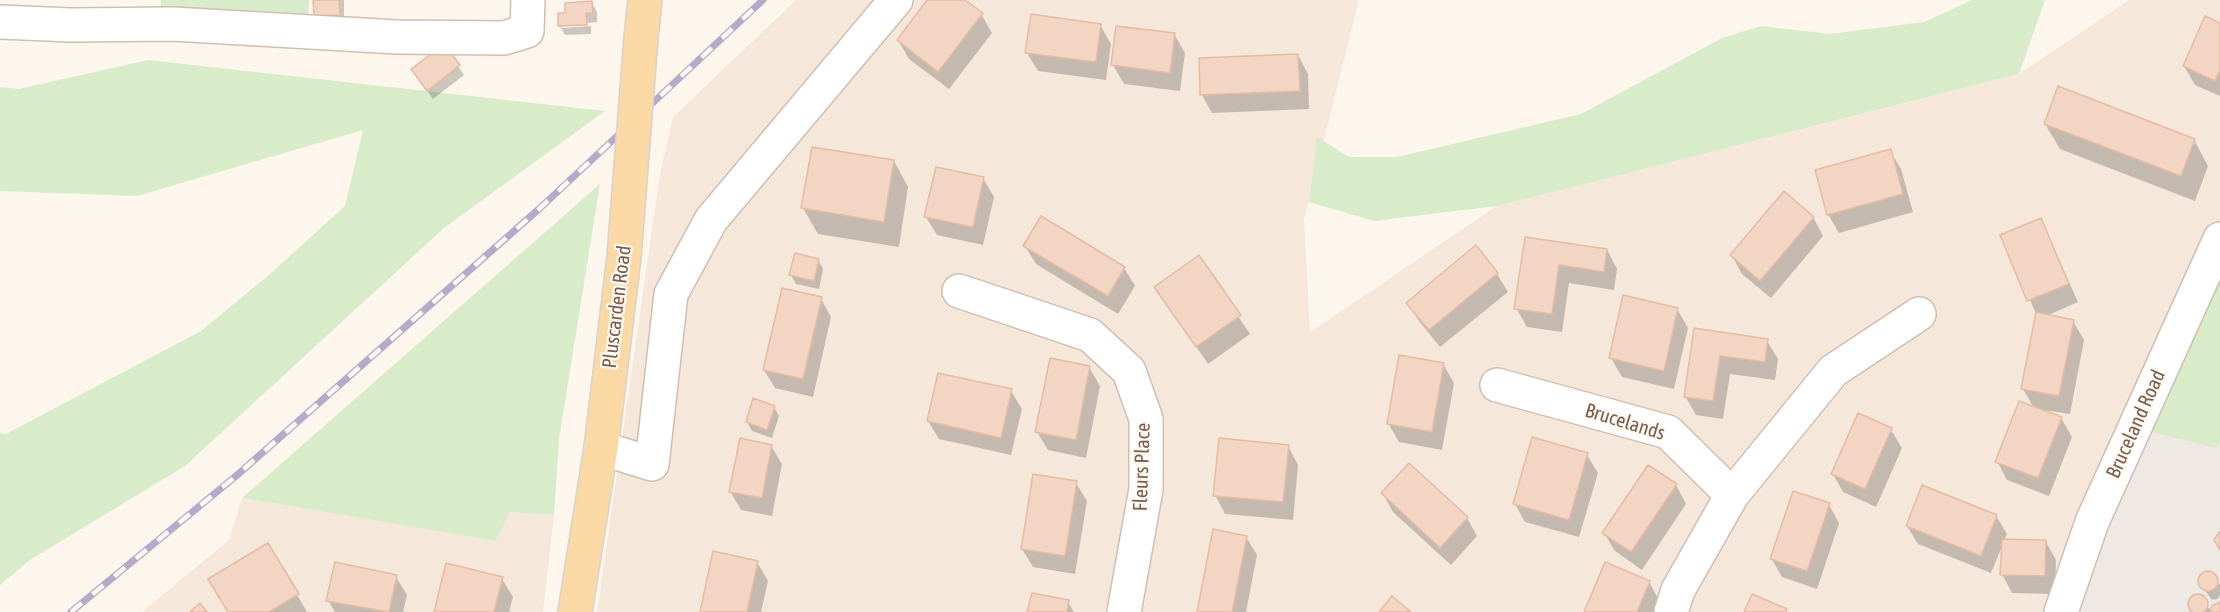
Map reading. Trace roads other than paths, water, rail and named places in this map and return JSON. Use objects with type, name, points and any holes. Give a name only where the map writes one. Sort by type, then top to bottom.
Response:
[{"type":"main road","name":"Pluscarden Road","points":[[575,612],[601,448],[624,257],[645,0]]},
{"type":"street","points":[[0,22],[71,25],[174,24],[397,37],[504,38],[527,31],[528,0]]},
{"type":"street","points":[[601,448],[652,464],[671,294],[711,220],[896,0]]},
{"type":"street","name":"Bruceland Road","points":[[2061,612],[2092,522],[2220,239]]},
{"type":"street","name":"Fleurs Place","points":[[959,291],[1090,335],[1129,371],[1146,418],[1146,489],[1124,612]]},
{"type":"street","points":[[1671,612],[1678,590],[1732,495],[1833,371],[1919,314]]},
{"type":"street","name":"Brucelands","points":[[1497,385],[1668,432],[1732,495]]},
{"type":"railway","points":[[71,612],[236,476],[539,209],[763,0]]}]
